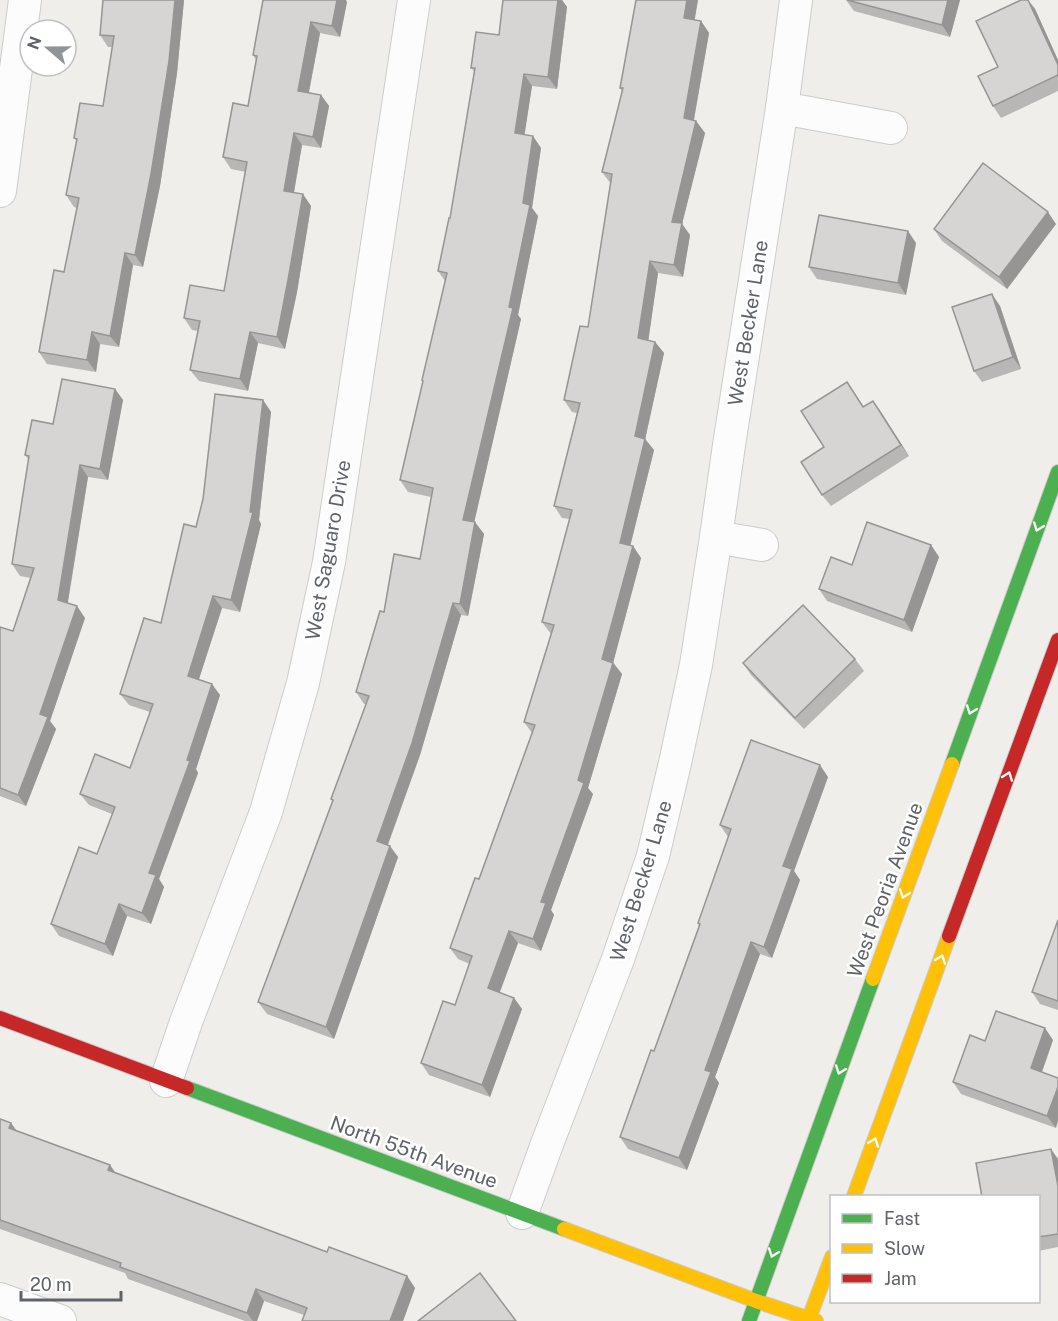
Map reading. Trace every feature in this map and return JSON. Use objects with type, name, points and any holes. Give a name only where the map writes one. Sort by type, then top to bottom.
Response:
[{"type":"main road","name":"West Peoria Avenue","points":[[748,1321],[1058,472]]},
{"type":"main road","points":[[855,1195],[1058,640]]},
{"type":"main road","name":"North 55th Avenue","points":[[0,1018],[811,1320]]},
{"type":"main road","points":[[811,1320],[830,1260]]},
{"type":"street","points":[[0,191],[25,0]]},
{"type":"street","name":"West Saguaro Drive","points":[[166,1080],[267,812],[303,683],[329,562],[414,0]]},
{"type":"street","name":"West Becker Lane","points":[[522,1214],[618,959],[653,856],[675,763],[696,665],[782,108],[796,0]]},
{"type":"street","points":[[782,108],[891,129]]},
{"type":"street","points":[[716,537],[762,545]]},
{"type":"street","points":[[0,1299],[60,1321]]},
{"type":"building","points":[[103,0],[175,0],[169,61],[135,255],[125,253],[110,336],[92,332],[87,360],[39,352],[54,270],[64,272],[79,198],[66,195],[77,139],[74,138],[80,103],[103,106],[114,36],[100,35]]},
{"type":"building","points":[[263,0],[337,0],[332,26],[311,22],[298,91],[321,95],[313,137],[294,133],[284,191],[303,194],[277,337],[250,332],[240,379],[190,370],[200,321],[184,318],[190,285],[224,291],[247,162],[223,157],[233,103],[248,106],[257,56],[253,55]]},
{"type":"building","points":[[503,0],[558,0],[548,77],[524,74],[515,133],[533,136],[523,203],[530,205],[509,307],[513,308],[463,520],[475,522],[460,604],[453,603],[412,743],[377,841],[390,846],[326,1027],[258,1002],[369,696],[356,692],[380,611],[384,612],[394,554],[420,559],[433,488],[400,480],[447,273],[438,271],[450,218],[475,68],[471,68],[476,32],[499,35]]},
{"type":"building","points":[[636,0],[687,0],[684,18],[701,21],[684,118],[696,121],[672,222],[682,223],[674,265],[650,261],[638,338],[655,342],[635,436],[645,439],[620,543],[633,546],[602,659],[613,663],[578,780],[584,783],[541,902],[546,903],[533,939],[509,931],[488,988],[514,998],[482,1085],[421,1063],[443,1001],[455,1005],[472,956],[450,948],[475,878],[479,879],[535,725],[524,722],[554,625],[542,622],[572,510],[554,506],[580,403],[564,400],[580,326],[588,327],[612,174],[602,172],[623,88],[620,88]]},
{"type":"building","points":[[847,0],[948,0],[942,25]]},
{"type":"building","points":[[1021,0],[1028,0],[1058,65],[1058,75],[993,106],[978,76],[998,67],[976,21]]},
{"type":"building","points":[[983,163],[1048,212],[999,277],[934,229]]},
{"type":"building","points":[[819,215],[908,231],[898,283],[809,267]]},
{"type":"building","points":[[992,294],[1013,357],[974,371],[952,307]]},
{"type":"building","points":[[62,379],[115,389],[100,469],[80,465],[58,600],[77,606],[40,714],[48,717],[18,795],[0,788],[0,627],[13,631],[34,568],[12,564],[29,456],[25,455],[32,420],[53,424]]},
{"type":"building","points":[[847,382],[863,407],[873,401],[901,445],[822,495],[801,462],[824,447],[801,411]]},
{"type":"building","points":[[215,394],[263,400],[250,512],[253,512],[231,600],[213,596],[188,676],[212,684],[187,760],[190,761],[149,873],[156,875],[142,913],[119,904],[105,944],[51,924],[79,847],[97,854],[115,807],[80,794],[95,754],[130,768],[153,704],[120,694],[144,618],[161,623],[184,524],[196,527],[203,499]]},
{"type":"building","points":[[867,522],[931,545],[904,620],[819,589],[831,557],[852,565]]},
{"type":"building","points":[[803,605],[855,659],[795,718],[743,663]]},
{"type":"building","points":[[751,740],[820,765],[783,866],[792,869],[764,947],[751,942],[705,1070],[711,1072],[679,1158],[620,1137],[700,924],[698,923],[731,829],[720,825]]},
{"type":"building","points":[[1058,920],[1058,1001],[1032,992]]},
{"type":"building","points":[[996,1011],[1045,1028],[1031,1068],[1058,1078],[1058,1087],[1047,1116],[953,1082],[970,1035],[985,1041]]},
{"type":"building","points":[[0,1119],[11,1123],[9,1128],[110,1165],[108,1170],[327,1252],[329,1247],[407,1276],[390,1321],[302,1321],[307,1308],[256,1289],[247,1313],[120,1267],[121,1263],[0,1220]]},
{"type":"building","points":[[1051,1149],[1058,1186],[1058,1234],[1040,1237],[1040,1195],[982,1195],[976,1163]]},
{"type":"building","points":[[480,1273],[516,1321],[418,1321]]},
{"type":"traffic: fast","points":[[952,764],[1058,472]]},
{"type":"traffic: fast","points":[[749,1321],[873,979]]},
{"type":"traffic: fast","points":[[187,1088],[564,1229]]},
{"type":"traffic: slow","points":[[873,979],[952,764]]},
{"type":"traffic: slow","points":[[854,1195],[949,936]]},
{"type":"traffic: slow","points":[[564,1229],[816,1321]]},
{"type":"traffic: slow","points":[[808,1321],[830,1262]]},
{"type":"traffic: jam","points":[[949,936],[1058,640]]},
{"type":"traffic: jam","points":[[0,1018],[187,1088]]}]
